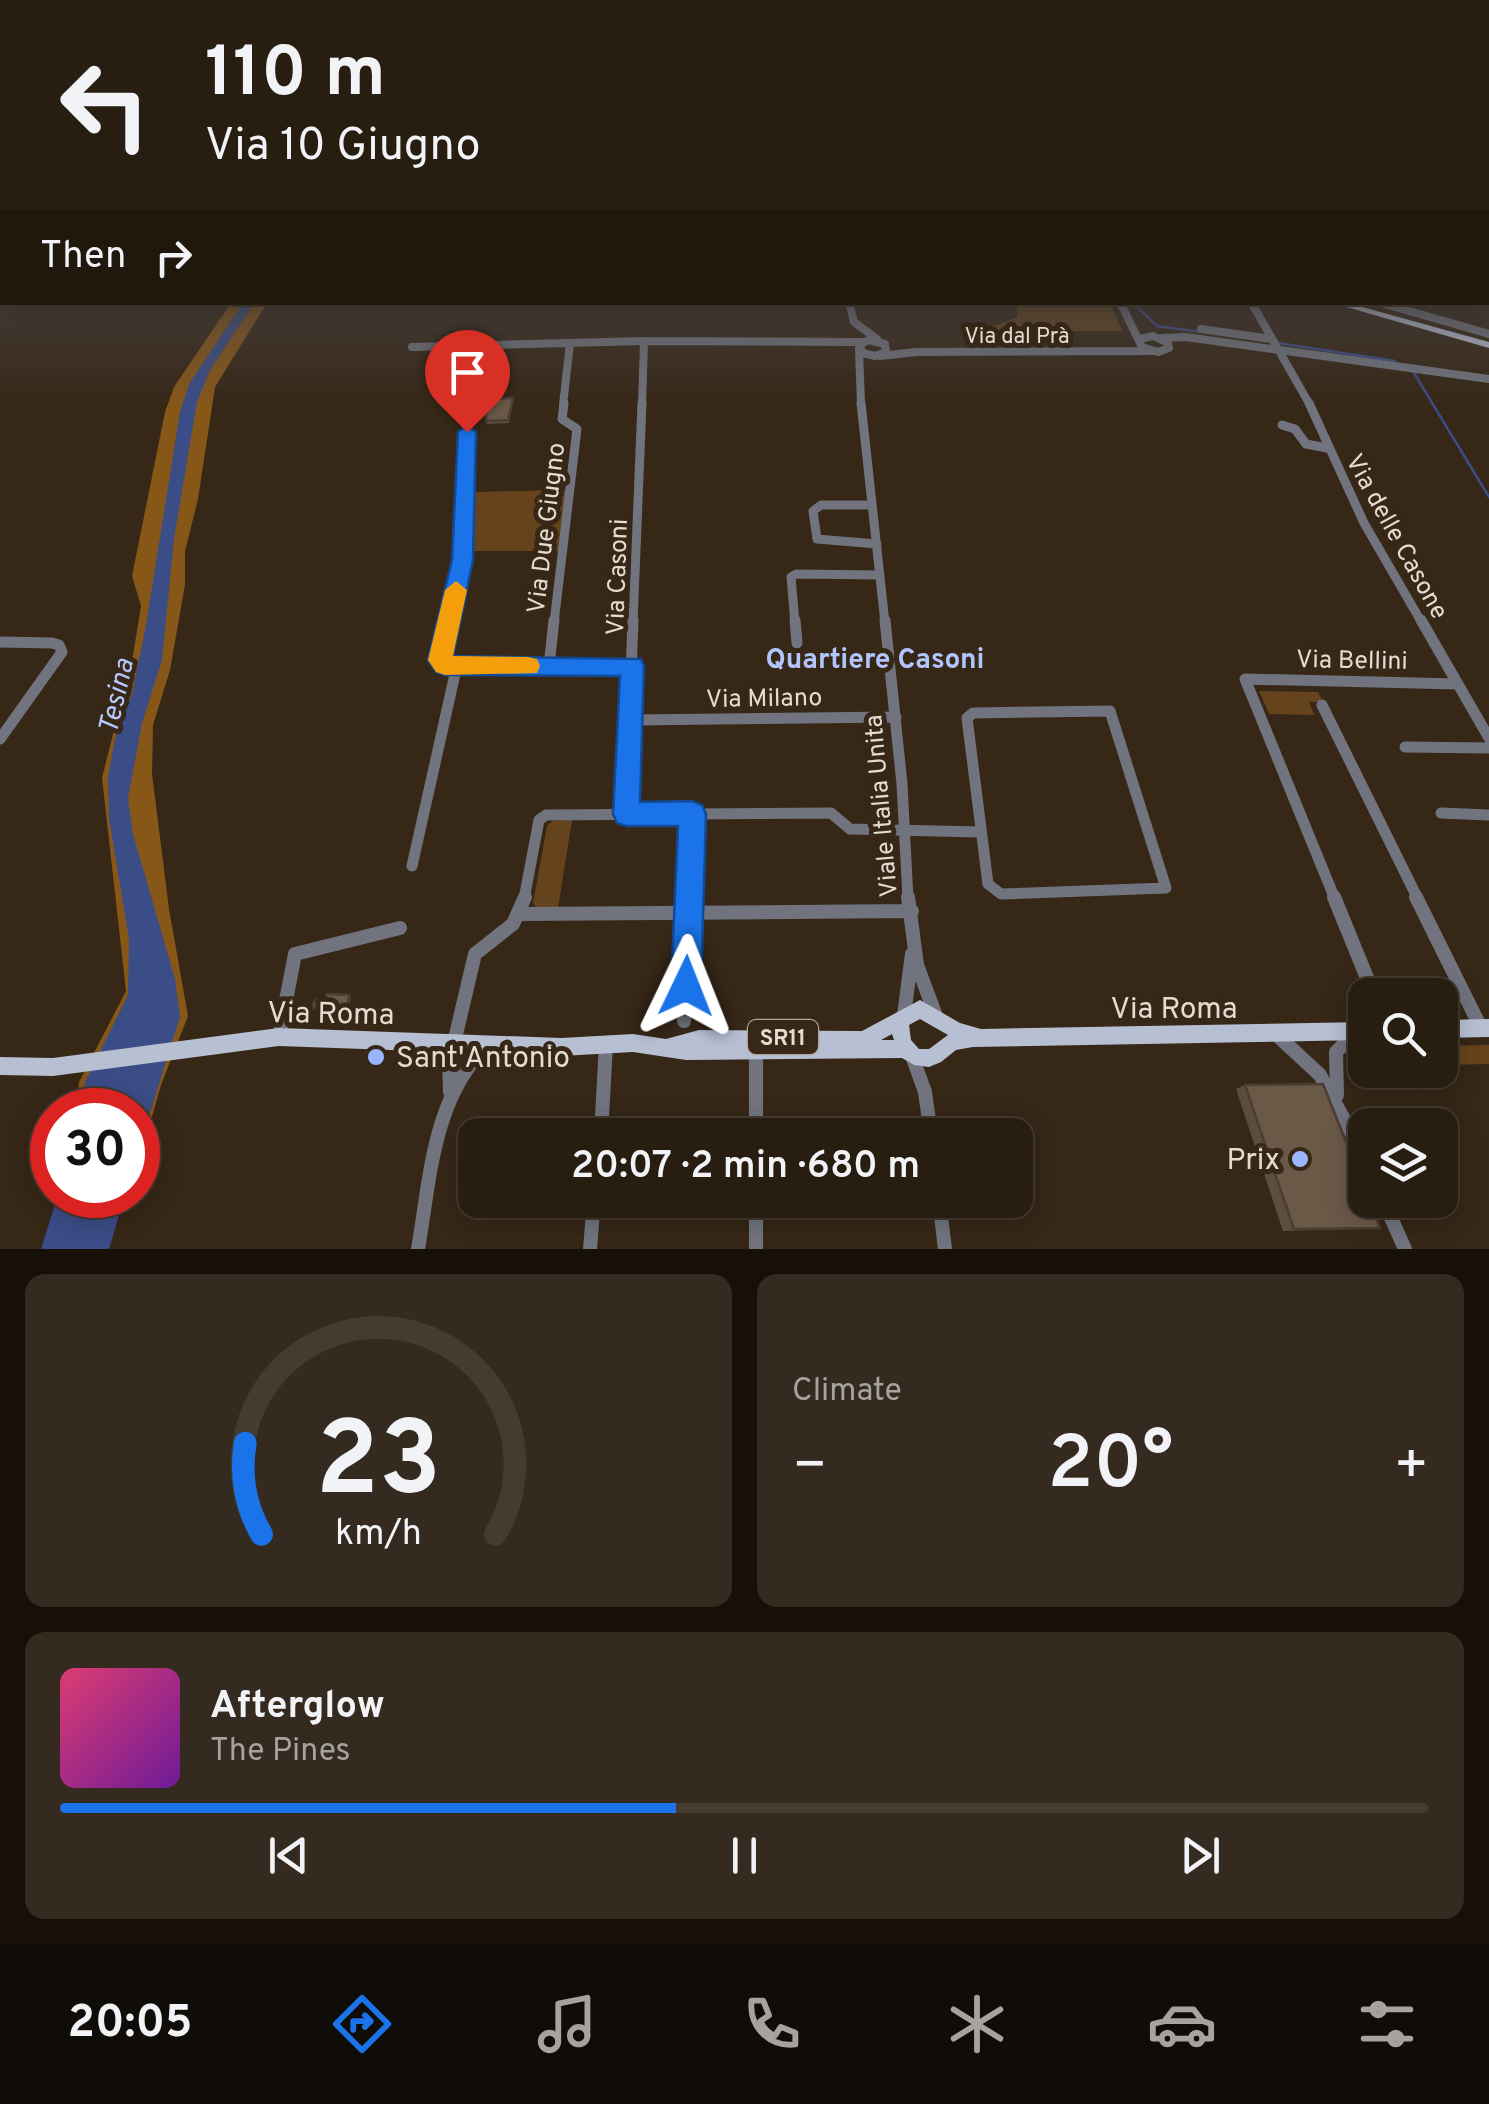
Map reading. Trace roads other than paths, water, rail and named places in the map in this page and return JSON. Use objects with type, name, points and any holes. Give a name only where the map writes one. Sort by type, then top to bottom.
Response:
[{"type":"main road","points":[[1344,305],[1489,345]]},
{"type":"main road","name":"Via Roma","points":[[1,1064],[44,1068],[279,1037],[571,1048],[606,1044],[686,1051],[864,1040],[920,1009],[957,1030],[992,1040]]},
{"type":"main road","points":[[903,1017],[899,1032],[908,1051]]},
{"type":"main road","points":[[937,1017],[944,1032],[939,1052]]},
{"type":"main road","points":[[1458,1029],[1485,1029]]},
{"type":"main road","name":"Via Roma","points":[[756,1044],[908,1051],[922,1058],[960,1040],[1348,1031]]},
{"type":"street","name":"Viale Italia Unita","points":[[849,305],[851,316],[861,329],[857,367],[896,716],[914,943],[923,990],[937,1017]]},
{"type":"street","points":[[1121,305],[1128,320],[1139,342],[1153,352],[1166,350],[1161,339],[1128,320]]},
{"type":"street","name":"Via delle Casone","points":[[1253,305],[1302,386],[1364,523],[1489,738]]},
{"type":"street","points":[[1388,305],[1489,334]]},
{"type":"street","points":[[857,367],[886,352],[883,343],[861,329]]},
{"type":"street","points":[[1201,329],[1489,379]]},
{"type":"street","points":[[1161,339],[1276,344]]},
{"type":"street","name":"Via dal Prà","points":[[1118,353],[1139,342],[1161,339]]},
{"type":"street","points":[[412,346],[644,341],[883,343]]},
{"type":"street","name":"Via Casoni","points":[[626,814],[644,341]]},
{"type":"street","name":"Via Due Giugno","points":[[549,666],[577,429],[562,419],[570,343]]},
{"type":"street","name":"Via dal Prà","points":[[883,343],[916,352]]},
{"type":"street","points":[[482,344],[464,449],[462,560],[440,660],[445,665],[457,666],[632,666]]},
{"type":"street","points":[[861,345],[877,356]]},
{"type":"street","name":"Via dal Prà","points":[[877,356],[916,352],[1153,352]]},
{"type":"street","points":[[1282,424],[1295,429],[1306,444],[1327,448]]},
{"type":"street","points":[[872,505],[821,505],[813,511],[817,538],[876,544]]},
{"type":"street","points":[[797,643],[791,578],[796,574],[880,575]]},
{"type":"street","points":[[0,642],[52,643],[61,647],[62,652],[0,739]]},
{"type":"street","points":[[412,866],[457,666]]},
{"type":"street","name":"Via Bellini","points":[[1367,978],[1245,679],[1458,684]]},
{"type":"street","points":[[1322,705],[1485,1029]]},
{"type":"street","points":[[1110,711],[1166,888],[1001,894],[988,884],[979,832],[968,718],[973,714],[1110,711]]},
{"type":"street","name":"Via Milano","points":[[632,720],[896,716]]},
{"type":"street","points":[[1405,747],[1489,748]]},
{"type":"street","points":[[450,1098],[447,1044],[475,954],[482,945],[505,932],[519,914],[539,820],[546,814],[832,813],[850,828],[979,832]]},
{"type":"street","points":[[1441,813],[1489,815]]},
{"type":"street","points":[[684,1022],[692,814]]},
{"type":"street","points":[[519,914],[912,911]]},
{"type":"street","points":[[279,1037],[294,954],[400,928]]},
{"type":"street","name":"Viale Italia Unita","points":[[903,1017],[914,943]]},
{"type":"street","points":[[1275,1034],[1310,1059],[1337,1096],[1348,1120]]},
{"type":"street","points":[[1337,1096],[1336,1052],[1348,1042]]},
{"type":"street","points":[[602,1118],[606,1044]]},
{"type":"street","points":[[756,1044],[756,1118]]},
{"type":"street","points":[[418,1249],[450,1098],[471,1060],[490,1045]]},
{"type":"street","points":[[908,1051],[925,1092],[928,1118]]},
{"type":"street","points":[[925,1092],[930,1067],[939,1052]]},
{"type":"street","points":[[590,1249],[593,1218]]},
{"type":"street","points":[[756,1218],[756,1249]]},
{"type":"street","points":[[942,1218],[946,1249]]},
{"type":"street","points":[[1392,1218],[1405,1249]]},
{"type":"water","name":"Tesina","points":[[242,305],[253,305],[210,370],[197,402],[174,539],[162,660],[142,723],[128,798],[133,834],[175,979],[180,1017],[158,1088],[85,1088],[128,995],[129,939],[109,818],[108,777],[117,729],[132,694],[145,631],[180,412],[189,384]]},
{"type":"water","points":[[51,1218],[118,1218],[109,1249],[41,1249]]},
{"type":"waterway","points":[[1135,305],[1157,326],[1201,332]]},
{"type":"waterway","points":[[1278,343],[1395,361]]},
{"type":"waterway","points":[[1414,373],[1489,497]]},
{"type":"place","name":"Sant'Antonio","points":[[376,1057]]},
{"type":"place","name":"Prix","points":[[1300,1159]]},
{"type":"district","name":"Quartiere Casoni","points":[[875,658]]}]
